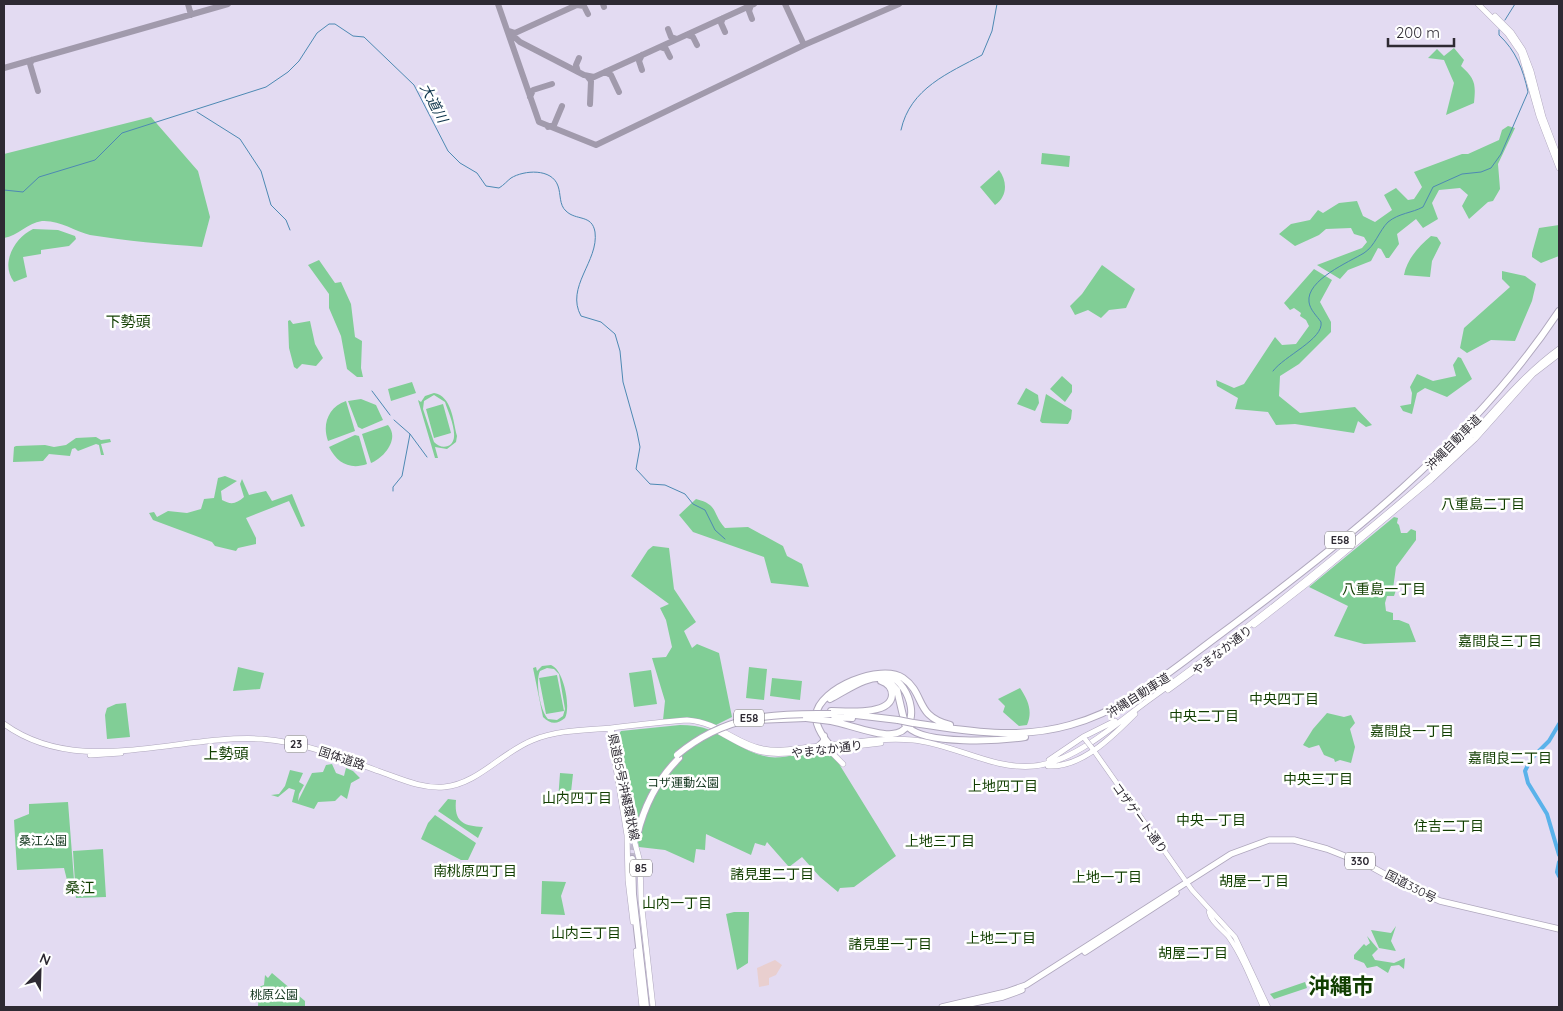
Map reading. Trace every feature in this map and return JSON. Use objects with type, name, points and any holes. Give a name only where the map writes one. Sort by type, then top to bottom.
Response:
[{"type":"highway","name":"沖縄自動車道","points":[[1081,724],[1129,699],[1176,666],[1277,591],[1361,522],[1475,417],[1530,352],[1559,310]]},
{"type":"highway","name":"沖縄自動車道","points":[[635,828],[652,786],[678,756],[706,734],[726,725],[757,717],[788,714],[831,716],[898,722],[975,735],[1029,736],[1081,724],[1125,705],[1186,664],[1265,604],[1363,525],[1428,468],[1478,419],[1510,382],[1559,316]]},
{"type":"highway","points":[[832,746],[824,736],[816,717],[817,710],[824,700],[851,682],[873,674],[891,673],[904,679],[910,684],[927,714],[943,723],[974,730],[1018,734]]},
{"type":"highway","points":[[831,716],[885,734],[899,733],[904,730],[911,713],[906,691],[891,676],[873,674]]},
{"type":"highway","points":[[832,746],[821,723],[822,707],[830,699],[864,681],[882,677],[891,682],[899,696],[910,725]]},
{"type":"highway","points":[[758,720],[831,716],[880,709],[889,704],[892,694],[889,686],[881,681],[864,681]]},
{"type":"highway","name":"沖縄自動車道","points":[[637,836],[646,807],[655,788],[678,756],[714,734],[737,725],[758,720],[831,716]]},
{"type":"highway","name":"沖縄自動車道","points":[[910,725],[975,732],[1018,734],[1070,727]]},
{"type":"highway","points":[[820,748],[824,741],[824,736]]},
{"type":"highway","name":"国道330号","points":[[942,1007],[1006,992],[1026,985],[1138,912],[1187,884],[1242,848],[1269,840],[1294,840],[1316,845],[1361,862],[1440,901],[1559,929]]},
{"type":"highway","points":[[634,859],[650,1007]]},
{"type":"highway","name":"国道330号","points":[[954,1007],[1008,996],[1032,986],[1184,888],[1187,884]]},
{"type":"main road","points":[[1478,4],[1502,28],[1521,53],[1539,116],[1559,168]]},
{"type":"main road","points":[[1482,4],[1511,32],[1523,50],[1531,71],[1543,117],[1559,159]]},
{"type":"main road","name":"やまなか通り","points":[[1474,438],[1530,372],[1559,349]]},
{"type":"main road","name":"やまなか通り","points":[[832,746],[912,742],[1004,767],[1030,769],[1048,766],[1081,751],[1192,669],[1306,580],[1414,491],[1474,438],[1533,374],[1559,354]]},
{"type":"main road","points":[[1022,766],[1038,763],[1057,756],[1084,739],[1134,713]]},
{"type":"main road","points":[[1048,766],[1063,764],[1091,750],[1134,713]]},
{"type":"main road","name":"やまなか通り","points":[[612,730],[694,720],[720,729],[746,743],[763,749],[820,748],[877,740],[912,740],[1004,764],[1022,766],[1042,764],[1066,756],[1134,713]]},
{"type":"main road","name":"国体道路","points":[[4,724],[38,743],[76,752],[106,752],[234,739],[284,742],[317,750],[417,784],[438,788],[467,781],[519,746],[539,738],[612,730]]},
{"type":"main road","name":"国体道路","points":[[4,728],[38,746],[61,752],[86,755],[234,742],[284,744],[316,752],[416,787],[439,790],[468,784],[519,750],[538,742],[566,735],[612,730]]},
{"type":"main road","name":"県道85号沖縄環状線","points":[[612,730],[640,862],[650,1007]]},
{"type":"main road","name":"県道85号沖縄環状線","points":[[612,730],[626,835],[628,880],[642,1007]]},
{"type":"main road","name":"コザゲート通り","points":[[1084,739],[1187,884],[1209,910]]},
{"type":"main road","points":[[820,748],[832,753],[843,764]]},
{"type":"main road","points":[[1209,910],[1211,918],[1226,934],[1235,948],[1263,1007]]},
{"type":"main road","points":[[1209,910],[1236,937],[1268,1007]]},
{"type":"shaded area","points":[[775,960],[782,965],[776,975],[769,978],[769,985],[759,987],[757,968]]},
{"type":"green space","points":[[1454,48],[1464,60],[1461,66],[1474,82],[1474,103],[1446,115],[1454,83],[1444,60],[1428,58],[1437,49],[1444,56]]},
{"type":"green space","points":[[151,117],[198,171],[210,217],[202,247],[90,235],[49,221],[37,222],[14,235],[4,238],[4,154]]},
{"type":"green space","points":[[1508,126],[1515,128],[1498,164],[1500,189],[1493,201],[1488,202],[1469,219],[1462,206],[1468,195],[1460,188],[1439,190],[1432,203],[1438,219],[1423,228],[1416,219],[1397,234],[1399,244],[1389,258],[1386,258],[1381,249],[1378,248],[1371,261],[1348,270],[1340,279],[1317,265],[1362,248],[1367,242],[1364,237],[1354,234],[1351,228],[1326,229],[1319,235],[1295,246],[1279,234],[1291,224],[1310,220],[1318,210],[1323,213],[1339,203],[1357,201],[1363,216],[1375,222],[1392,210],[1384,195],[1396,188],[1408,200],[1414,199],[1422,187],[1414,172],[1462,154],[1468,154],[1499,140],[1502,130]]},
{"type":"green space","points":[[1042,153],[1070,156],[1069,167],[1041,164]]},
{"type":"green space","points":[[999,170],[1004,179],[1005,189],[1002,198],[995,205],[980,187]]},
{"type":"green space","points":[[1559,225],[1559,256],[1541,263],[1532,257],[1539,228]]},
{"type":"green space","points":[[33,229],[58,230],[75,236],[76,239],[69,246],[41,250],[41,254],[23,257],[27,277],[14,282],[8,267],[11,252],[20,239]]},
{"type":"green space","points":[[1431,236],[1437,237],[1441,243],[1432,261],[1430,277],[1404,275],[1414,253]]},
{"type":"green space","points":[[319,260],[335,283],[341,282],[351,304],[355,337],[362,341],[361,368],[363,377],[357,377],[347,369],[341,336],[329,308],[329,294],[308,265]]},
{"type":"green space","points":[[1102,265],[1135,289],[1126,308],[1109,310],[1101,318],[1088,310],[1075,315],[1070,306],[1082,294]]},
{"type":"green space","points":[[1314,269],[1332,280],[1320,302],[1331,322],[1331,332],[1299,364],[1280,376],[1279,396],[1300,413],[1355,407],[1372,425],[1366,427],[1358,421],[1354,433],[1295,424],[1276,425],[1268,412],[1235,409],[1238,398],[1217,386],[1216,380],[1234,388],[1244,384],[1275,337],[1282,345],[1296,344],[1309,326],[1306,320],[1300,316],[1301,313],[1294,308],[1290,310],[1284,303]]},
{"type":"green space","points":[[1502,271],[1525,276],[1536,284],[1532,301],[1515,341],[1491,340],[1467,353],[1460,348],[1464,328],[1510,287],[1502,279]]},
{"type":"green space","points":[[290,320],[293,324],[310,321],[315,344],[323,358],[316,366],[302,364],[297,369],[294,367],[289,348],[288,321]]},
{"type":"green space","points":[[1458,357],[1461,358],[1472,379],[1447,397],[1425,388],[1417,393],[1412,414],[1403,411],[1400,406],[1411,404],[1412,393],[1410,387],[1417,374],[1433,381],[1456,376],[1453,365]]},
{"type":"green space","points":[[1062,376],[1072,385],[1072,392],[1065,402],[1050,389]]},
{"type":"green space","points":[[412,382],[416,393],[391,401],[388,389]]},
{"type":"green space","points":[[1026,388],[1038,395],[1039,403],[1035,411],[1017,404]]},
{"type":"green space","points":[[434,393],[445,399],[451,410],[457,436],[456,442],[447,449],[435,447],[438,458],[435,458],[418,400],[421,402],[425,396]],"holes":[[[434,395],[445,402],[451,419],[454,438],[452,443],[444,447],[434,442],[423,409],[424,401]]]},
{"type":"green space","points":[[1046,394],[1072,410],[1071,419],[1068,424],[1042,423],[1040,421]]},
{"type":"green space","points":[[361,399],[376,405],[383,420],[362,429],[358,427],[348,401]]},
{"type":"green space","points":[[346,401],[355,431],[328,441],[326,423],[328,417],[335,408]]},
{"type":"green space","points":[[443,404],[451,433],[434,438],[426,409]]},
{"type":"green space","points":[[388,425],[392,436],[389,447],[381,457],[371,463],[362,434]]},
{"type":"green space","points":[[355,435],[359,436],[367,464],[361,466],[345,464],[332,453],[329,447]]},
{"type":"green space","points":[[96,437],[101,440],[110,439],[111,442],[101,444],[104,455],[101,455],[99,445],[96,444],[78,451],[75,448],[72,449],[70,456],[49,454],[43,461],[13,462],[14,447],[16,446],[45,445],[54,447],[66,445],[76,438]]},
{"type":"green space","points":[[225,476],[237,481],[221,491],[222,500],[233,503],[244,497],[240,484],[242,479],[249,495],[266,491],[272,501],[292,494],[305,526],[301,527],[289,501],[246,518],[256,538],[256,544],[238,548],[236,551],[215,546],[212,542],[153,520],[149,513],[154,512],[157,517],[168,511],[187,513],[201,509],[204,499],[214,498],[218,478]]},
{"type":"green space","points":[[696,499],[712,507],[725,528],[748,527],[783,546],[787,556],[802,564],[809,587],[771,583],[764,557],[693,532],[679,515]]},
{"type":"green space","points":[[1394,517],[1398,518],[1397,523],[1401,533],[1407,533],[1411,529],[1416,531],[1416,540],[1396,567],[1393,589],[1396,590],[1394,596],[1387,596],[1385,603],[1386,611],[1393,613],[1393,620],[1409,624],[1416,642],[1364,644],[1334,636],[1348,606],[1309,587]]},
{"type":"green space","points":[[653,546],[669,548],[674,589],[696,622],[684,631],[692,648],[697,644],[719,653],[732,717],[716,725],[700,720],[663,720],[665,701],[652,658],[666,657],[672,647],[666,620],[660,608],[669,604],[631,576],[648,550]]},
{"type":"green space","points":[[551,665],[556,668],[563,681],[565,689],[567,713],[565,718],[556,723],[548,721],[543,717],[533,668],[536,667],[537,671],[542,666]],"holes":[[[547,668],[554,669],[559,674],[565,709],[563,716],[557,720],[548,719],[545,715],[538,688],[540,671]]]},
{"type":"green space","points":[[238,667],[264,673],[260,689],[233,691]]},
{"type":"green space","points":[[749,667],[767,669],[764,700],[746,698]]},
{"type":"green space","points":[[651,670],[657,704],[634,707],[629,673]]},
{"type":"green space","points":[[557,675],[564,711],[546,714],[539,678]]},
{"type":"green space","points":[[772,678],[802,681],[800,700],[770,696]]},
{"type":"green space","points":[[1020,688],[1027,701],[1030,715],[1027,725],[1019,726],[1003,712],[1005,706],[998,699]]},
{"type":"green space","points":[[126,703],[130,737],[107,739],[105,715],[107,708],[116,704]]},
{"type":"green space","points":[[1327,713],[1344,717],[1351,715],[1355,723],[1350,729],[1355,747],[1351,763],[1340,760],[1335,762],[1334,759],[1324,755],[1319,745],[1309,748],[1303,745],[1313,729]]},
{"type":"green space","name":"コザ運動公園","points":[[680,725],[710,730],[753,753],[769,757],[821,753],[836,759],[896,856],[854,887],[840,888],[838,892],[820,877],[802,857],[789,867],[767,842],[765,846],[755,843],[751,855],[706,834],[705,850],[696,849],[694,863],[665,850],[639,847],[617,737],[621,731]]},
{"type":"green space","points":[[332,764],[336,773],[344,776],[346,768],[353,771],[360,778],[351,783],[347,799],[341,795],[335,801],[318,802],[314,809],[292,802],[295,790],[289,788],[278,797],[271,795],[279,794],[285,786],[290,770],[303,773],[299,782],[304,785],[299,794],[298,801],[312,773],[323,772],[326,765]]},
{"type":"green space","points":[[560,773],[573,774],[571,792],[566,801],[558,801]]},
{"type":"green space","points":[[448,799],[456,800],[456,813],[461,821],[465,824],[483,827],[478,838],[438,811]]},
{"type":"green space","name":"桑江公園","points":[[68,802],[74,880],[67,880],[64,868],[17,870],[14,820],[29,814],[29,804]]},
{"type":"green space","points":[[435,815],[476,843],[468,860],[461,860],[421,839],[428,823]]},
{"type":"green space","points":[[103,849],[106,897],[76,898],[73,851]]},
{"type":"green space","points":[[542,881],[566,882],[561,896],[565,915],[541,914]]},
{"type":"green space","points":[[749,912],[748,963],[737,970],[726,914]]},
{"type":"green space","points":[[1396,926],[1391,941],[1396,951],[1379,948],[1371,930],[1391,933]]},
{"type":"green space","points":[[1367,936],[1378,949],[1372,955],[1375,960],[1394,963],[1405,958],[1404,969],[1399,965],[1391,966],[1388,973],[1377,966],[1367,968],[1364,963],[1354,959],[1354,955],[1364,944],[1366,946],[1370,943]]},
{"type":"green space","name":"桃原公園","points":[[272,973],[305,1001],[305,1006],[310,1007],[258,1007],[259,987],[264,985],[265,975],[268,978]]},
{"type":"green space","points":[[1305,982],[1307,988],[1274,999],[1270,994]]},
{"type":"waterway","points":[[901,130],[906,115],[922,93],[944,76],[982,55],[992,31],[997,4]]},
{"type":"waterway","points":[[1505,20],[1515,4]]},
{"type":"waterway","name":"大道川","points":[[4,190],[23,192],[39,177],[95,160],[122,133],[266,87],[288,72],[299,61],[317,33],[329,24],[335,24],[353,36],[364,37],[414,85],[448,151],[460,163],[477,173],[486,186],[499,188],[517,175],[530,172],[544,173],[555,180],[564,209],[570,214],[591,223],[595,232],[595,243],[579,284],[577,305],[581,316],[601,322],[615,334],[620,351],[623,382],[640,447],[636,469],[650,484],[665,485],[685,494],[693,504],[705,510],[715,530],[725,539]]},
{"type":"waterway","points":[[1273,371],[1278,365],[1310,341],[1320,328],[1321,322],[1312,310],[1309,302],[1314,286],[1321,279],[1368,250],[1388,222],[1423,207],[1433,187],[1462,174],[1481,172],[1491,168],[1501,154],[1528,92],[1518,61],[1510,47],[1499,35],[1499,30]]},
{"type":"waterway","points":[[197,112],[240,139],[261,171],[271,205],[286,220],[290,230]]},
{"type":"waterway","points":[[372,391],[390,415]]},
{"type":"waterway","points":[[393,491],[393,487],[402,476],[410,434],[394,420]]},
{"type":"waterway","points":[[410,434],[427,457]]},
{"type":"waterway","points":[[1559,724],[1549,741],[1531,759],[1525,771],[1528,783],[1547,814],[1559,855]]},
{"type":"waterway","points":[[1559,862],[1557,872],[1559,876]]},
{"type":"taxiway","points":[[188,4],[191,15]]},
{"type":"taxiway","points":[[4,68],[228,4]]},
{"type":"taxiway","points":[[498,4],[539,122],[596,145],[804,45],[899,4]]},
{"type":"taxiway","points":[[509,31],[515,33],[579,4]]},
{"type":"taxiway","points":[[509,32],[520,42],[584,75],[594,77],[754,4]]},
{"type":"taxiway","points":[[785,4],[804,45]]},
{"type":"taxiway","points":[[577,5],[584,6],[588,14]]},
{"type":"taxiway","points":[[751,5],[749,11],[752,19]]},
{"type":"taxiway","points":[[723,18],[721,23],[725,32]]},
{"type":"taxiway","points":[[668,29],[671,37],[677,39]]},
{"type":"taxiway","points":[[687,35],[693,37],[697,45]]},
{"type":"taxiway","points":[[660,47],[666,49],[670,57]]},
{"type":"taxiway","points":[[642,55],[639,61],[642,70]]},
{"type":"taxiway","points":[[578,72],[576,65],[579,58]]},
{"type":"taxiway","points":[[32,60],[30,64],[38,91]]},
{"type":"taxiway","points":[[605,72],[611,75],[619,92]]},
{"type":"taxiway","points":[[587,76],[591,81],[590,104]]},
{"type":"taxiway","points":[[530,97],[533,90],[552,84]]},
{"type":"taxiway","points":[[548,127],[554,125],[562,106]]},
{"type":"tunnel","points":[[632,859],[635,828]]},
{"type":"district","name":"下勢頭","points":[[128,321]]},
{"type":"district","name":"八重島二丁目","points":[[1483,504]]},
{"type":"district","name":"八重島一丁目","points":[[1384,589]]},
{"type":"district","name":"嘉間良三丁目","points":[[1500,641]]},
{"type":"district","name":"中央四丁目","points":[[1284,699]]},
{"type":"district","name":"中央二丁目","points":[[1204,716]]},
{"type":"district","name":"嘉間良一丁目","points":[[1412,731]]},
{"type":"district","name":"上勢頭","points":[[226,753]]},
{"type":"district","name":"嘉間良二丁目","points":[[1510,758]]},
{"type":"district","name":"中央三丁目","points":[[1318,779]]},
{"type":"district","name":"上地四丁目","points":[[1003,786]]},
{"type":"district","name":"山内四丁目","points":[[577,798]]},
{"type":"district","name":"中央一丁目","points":[[1211,820]]},
{"type":"district","name":"住吉二丁目","points":[[1449,826]]},
{"type":"district","name":"上地三丁目","points":[[940,841]]},
{"type":"district","name":"南桃原四丁目","points":[[475,871]]},
{"type":"district","name":"諸見里二丁目","points":[[772,874]]},
{"type":"district","name":"上地一丁目","points":[[1107,877]]},
{"type":"district","name":"胡屋一丁目","points":[[1254,881]]},
{"type":"district","name":"桑江","points":[[80,887]]},
{"type":"district","name":"山内一丁目","points":[[677,903]]},
{"type":"district","name":"山内三丁目","points":[[586,933]]},
{"type":"district","name":"上地二丁目","points":[[1001,938]]},
{"type":"district","name":"諸見里一丁目","points":[[890,944]]},
{"type":"district","name":"胡屋二丁目","points":[[1193,953]]},
{"type":"district","name":"沖縄市","points":[[1341,986]]}]
